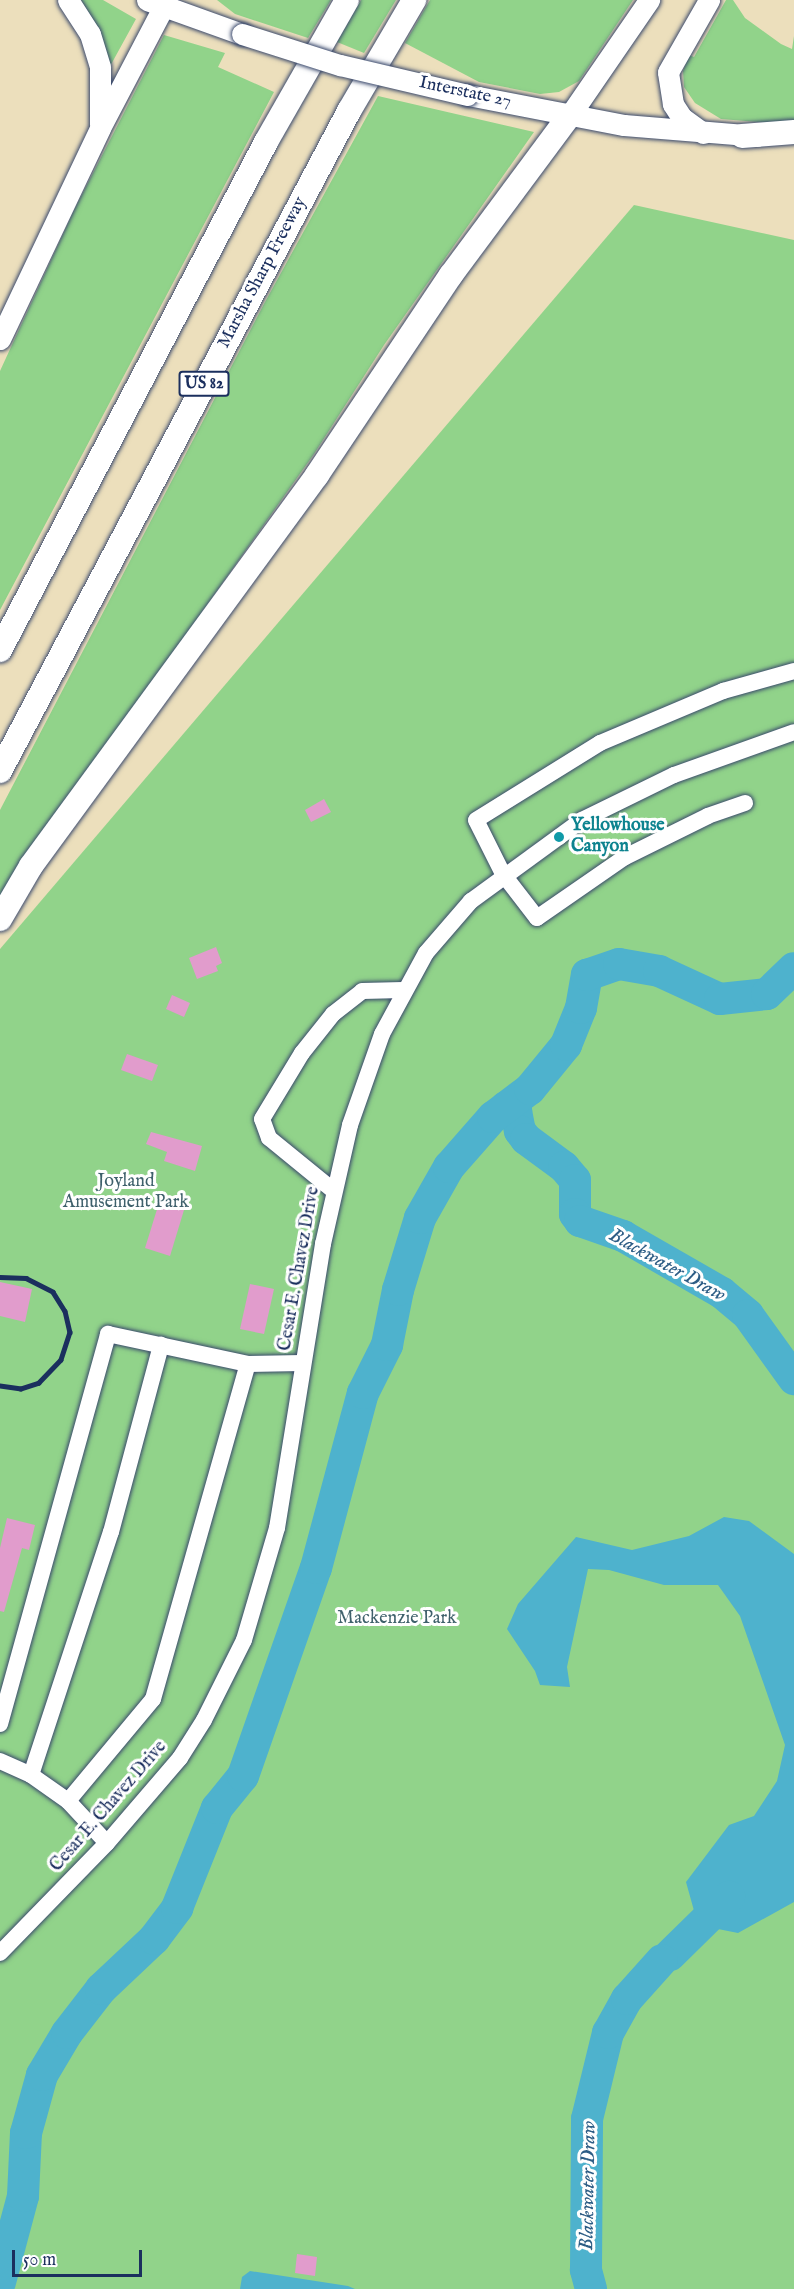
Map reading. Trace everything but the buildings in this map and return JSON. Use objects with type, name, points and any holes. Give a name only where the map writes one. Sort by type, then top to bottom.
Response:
[{"type":"highway","points":[[0,650],[261,153],[347,0]]},
{"type":"highway","name":"Marsha Sharp Freeway","points":[[0,771],[349,111],[414,0]]},
{"type":"highway","points":[[0,919],[32,866],[317,475],[451,275],[570,115]]},
{"type":"highway","points":[[741,136],[794,134]]},
{"type":"main road","points":[[68,0],[90,34],[100,67],[100,128]]},
{"type":"main road","points":[[570,115],[649,0]]},
{"type":"main road","points":[[703,134],[682,118],[673,104],[668,72],[709,0]]},
{"type":"main road","points":[[0,339],[159,2]]},
{"type":"main road","name":"Interstate 27","points":[[159,2],[242,34],[340,65],[570,115],[703,134],[741,136]]},
{"type":"street","points":[[745,803],[625,857],[537,918],[503,874],[476,820],[600,743],[723,691],[794,670]]},
{"type":"street","name":"Cesar E. Chavez Drive","points":[[0,1953],[107,1843],[180,1758],[204,1720],[244,1640],[275,1538],[302,1363],[334,1191],[366,1072],[404,990],[449,924],[503,874],[564,831],[622,799],[731,752],[794,732]]},
{"type":"street","points":[[334,1191],[269,1138],[262,1119],[302,1053],[333,1014],[362,991],[404,990]]},
{"type":"street","points":[[0,1724],[108,1334],[248,1364],[302,1363]]},
{"type":"street","points":[[32,1775],[111,1532],[161,1345]]},
{"type":"street","points":[[68,1802],[153,1699],[248,1364]]},
{"type":"street","points":[[0,1761],[32,1775],[68,1802],[107,1843]]},
{"type":"green space","points":[[81,0],[103,0],[136,19],[108,70],[95,24]]},
{"type":"green space","points":[[217,0],[331,0],[308,38],[235,14]]},
{"type":"green space","points":[[361,0],[396,0],[364,53],[337,42]]},
{"type":"green space","points":[[430,0],[633,0],[579,81],[559,92],[540,94],[479,82],[405,43]]},
{"type":"green space","points":[[726,0],[733,0],[745,18],[781,44],[792,49],[794,36],[794,125],[721,119],[695,103],[684,87],[683,71],[689,55],[694,57]]},
{"type":"green space","points":[[164,35],[225,53],[218,67],[274,92],[0,610],[0,371],[75,208]]},
{"type":"green space","points":[[378,96],[534,132],[384,345],[314,454],[0,897],[0,810],[265,302]]},
{"type":"green space","name":"Mackenzie Park","points":[[634,205],[794,240],[794,2289],[0,2289],[0,949]]},
{"type":"water","points":[[724,1517],[749,1521],[794,1554],[794,1902],[738,1933],[698,1925],[686,1882],[729,1825],[754,1816],[777,1781],[785,1745],[740,1616],[718,1585],[664,1585],[609,1570],[588,1569],[567,1667],[570,1687],[540,1685],[535,1671],[507,1629],[518,1604],[576,1537],[632,1550],[689,1536]]},
{"type":"water","points":[[15,2207],[29,2220],[22,2259],[13,2289],[0,2289],[0,2237]]},
{"type":"water","points":[[250,2271],[355,2289],[240,2289],[242,2277]]},
{"type":"waterway","points":[[0,2282],[23,2196],[26,2133],[42,2075],[67,2033],[101,1989],[154,1939],[177,1908],[217,1808],[243,1776],[316,1568],[363,1393],[387,1345],[398,1290],[420,1218],[449,1167],[493,1117],[530,1089],[566,1045],[581,1008],[587,975],[619,964],[659,971],[720,999],[767,994],[794,968]]},
{"type":"waterway","name":"Blackwater Draw","points":[[506,1107],[516,1111],[520,1131],[526,1139],[564,1167],[575,1180],[575,1214],[580,1221],[623,1236],[722,1293],[748,1315],[794,1379]]},
{"type":"waterway","name":"Blackwater Draw","points":[[670,1955],[729,1897]]},
{"type":"waterway","name":"Blackwater Draw","points":[[591,2289],[586,2270],[587,2119],[608,2033],[627,1999],[662,1960]]},
{"type":"railway","points":[[0,1277],[26,1278],[53,1292],[65,1311],[70,1332],[61,1360],[39,1383],[21,1389],[0,1386]]},
{"type":"place","name":"Yellowhouse Canyon","points":[[559,837]]},
{"type":"park label","name":"Joyland Amusement Park","points":[[126,1193]]}]
